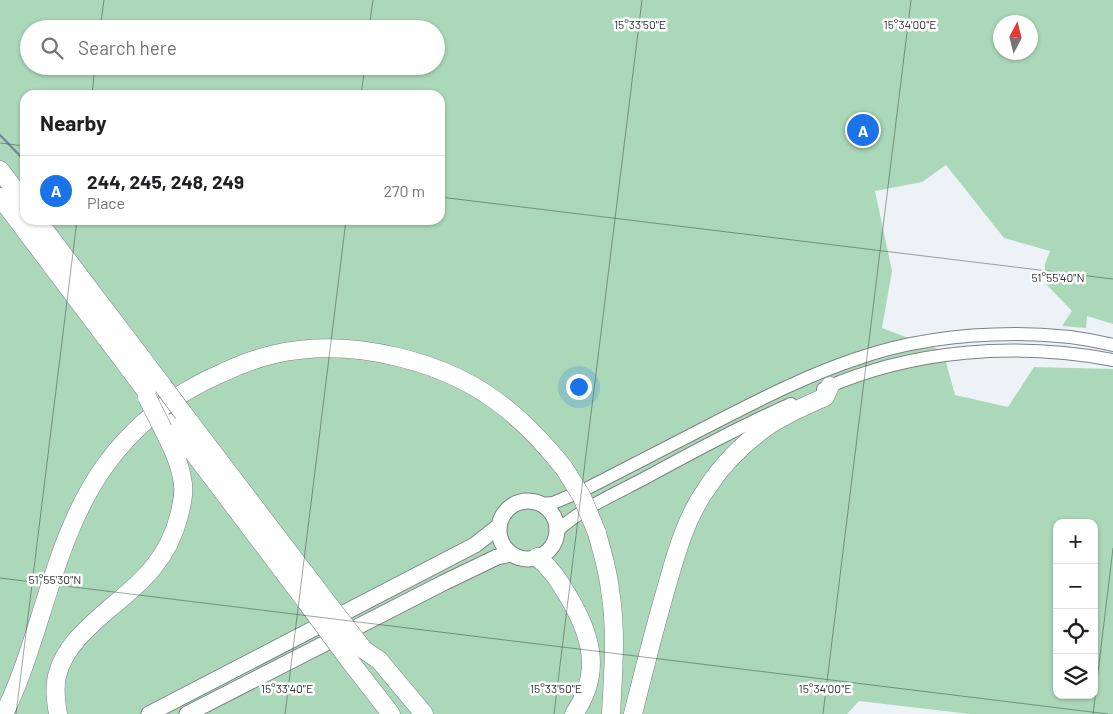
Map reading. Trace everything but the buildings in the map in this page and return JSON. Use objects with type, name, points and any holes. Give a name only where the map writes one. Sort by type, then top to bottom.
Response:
[{"type":"highway","points":[[0,170],[20,196]]},
{"type":"highway","points":[[0,196],[20,222]]},
{"type":"highway","points":[[22,225],[172,422],[177,460],[183,481],[181,509],[173,538],[163,556],[149,574],[90,626],[68,650],[60,665],[55,683],[58,714]]},
{"type":"highway","points":[[41,225],[172,422],[315,600],[356,655],[411,714]]},
{"type":"highway","points":[[4,714],[24,666],[69,531],[85,498],[104,468],[142,423],[185,391],[245,363],[297,350],[356,349],[400,356],[453,376],[500,404],[535,435],[564,468],[582,498],[597,533],[606,567],[613,615],[611,714]]},
{"type":"highway","points":[[633,714],[675,557],[685,529],[706,488],[733,457],[765,428],[825,397],[830,386]]},
{"type":"highway","points":[[537,557],[548,566],[557,579],[584,626],[592,655],[589,682],[574,714]]},
{"type":"highway","points":[[356,655],[390,714]]},
{"type":"highway","points":[[356,655],[379,660],[424,714]]},
{"type":"main road","points":[[541,504],[552,503],[584,490],[796,382],[856,358],[912,344],[968,335],[1038,334],[1113,345]]},
{"type":"main road","points":[[557,531],[576,516],[686,456],[762,417],[830,386],[860,375],[913,361],[970,352],[1038,351],[1080,354],[1113,360]]},
{"type":"main road","points":[[528,500],[541,504],[551,512],[554,518],[557,531],[551,547],[545,553],[528,559],[519,558],[511,554],[500,539],[499,526],[504,513],[514,504],[528,500]]},
{"type":"main road","points":[[150,714],[475,545],[499,526]]},
{"type":"main road","points":[[187,714],[443,583],[497,557],[511,554]]},
{"type":"green space","points":[[0,0],[1113,0],[1113,324],[1087,316],[1086,328],[1062,326],[1072,311],[1045,283],[1045,264],[1050,251],[1004,238],[946,165],[922,182],[875,191],[892,271],[882,328],[943,351],[955,395],[1008,407],[1034,367],[1113,369],[1113,714],[970,714],[859,701],[847,714],[0,714]]},
{"type":"waterway","points":[[0,135],[20,156]]},
{"type":"place","name":"244, 245, 248, 249","points":[[863,130]]}]
